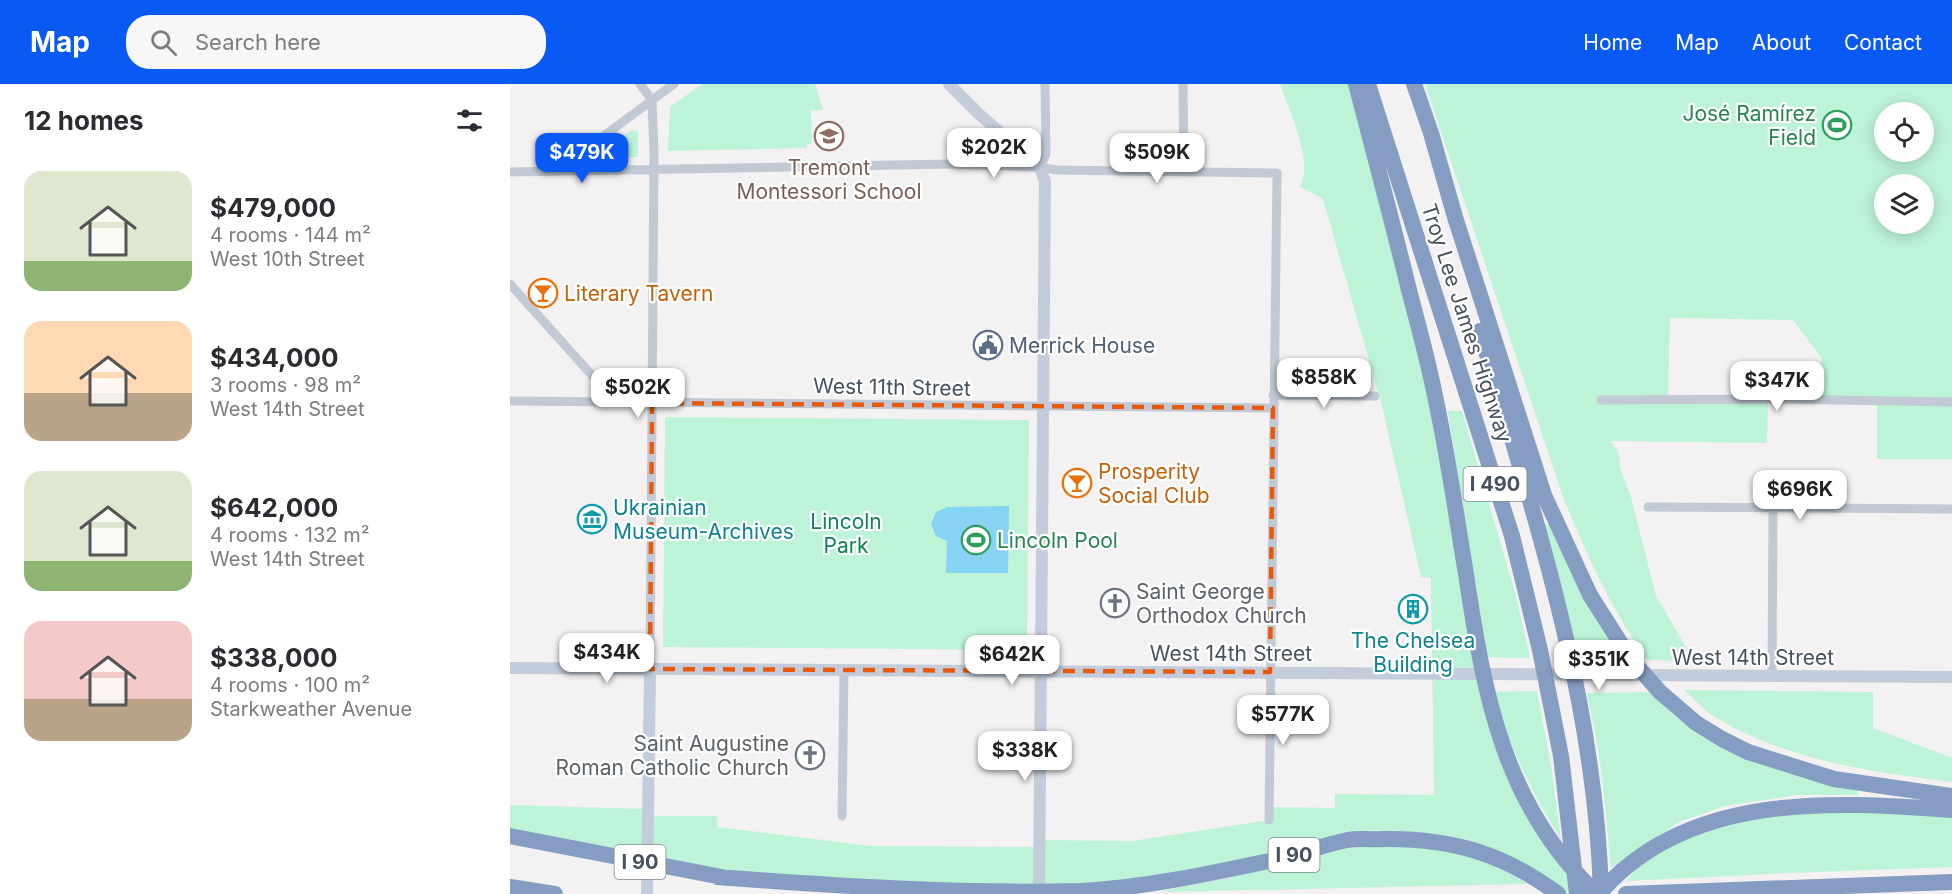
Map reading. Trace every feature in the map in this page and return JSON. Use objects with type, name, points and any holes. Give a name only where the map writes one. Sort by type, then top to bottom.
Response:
[{"type":"highway","points":[[1356,84],[1435,394],[1490,706],[1503,747],[1535,815],[1558,851],[1578,876],[1599,894],[1650,850],[1687,831],[1723,818],[1764,810],[1784,807],[1875,804],[1952,810]]},
{"type":"highway","name":"Troy Lee James Highway","points":[[1368,84],[1517,558],[1540,650],[1561,756],[1577,894]]},
{"type":"highway","name":"Troy Lee James Highway","points":[[1407,84],[1549,569],[1568,645],[1594,794],[1599,894]]},
{"type":"highway","points":[[1414,84],[1544,495],[1590,594],[1630,658],[1660,692],[1683,712],[1722,739],[1748,752],[1834,779],[1952,796]]},
{"type":"highway","name":"I 90","points":[[510,836],[717,877],[915,890],[987,892],[1078,891],[1110,888],[1248,865],[1349,840],[1429,840],[1483,852],[1507,862],[1534,876],[1558,894]]},
{"type":"highway","points":[[717,877],[845,894]]},
{"type":"highway","points":[[1626,894],[1952,882]]},
{"type":"highway","points":[[510,886],[555,894]]},
{"type":"street","points":[[640,84],[652,100],[654,170],[647,894]]},
{"type":"street","points":[[559,171],[674,84]]},
{"type":"street","points":[[950,84],[980,115],[1040,167],[1045,182],[1039,894]]},
{"type":"street","points":[[1040,167],[1046,154],[1045,84]]},
{"type":"street","points":[[1184,84],[1184,171]]},
{"type":"street","points":[[510,172],[921,164],[1040,167],[1057,170],[1277,172],[1269,820]]},
{"type":"street","points":[[510,284],[616,402]]},
{"type":"street","points":[[1273,395],[1375,396]]},
{"type":"street","points":[[1601,400],[1777,399],[1952,402]]},
{"type":"street","name":"West 11th Street","points":[[510,401],[1273,408]]},
{"type":"street","points":[[1648,507],[1952,509]]},
{"type":"street","points":[[1772,677],[1773,507]]},
{"type":"street","name":"West 14th Street","points":[[510,668],[1952,677]]},
{"type":"street","points":[[842,816],[844,670]]},
{"type":"highlighted area","points":[[652,403],[1273,408],[1270,672],[650,669]]},
{"type":"green space","points":[[702,84],[815,84],[823,110],[811,110],[812,144],[807,144],[807,148],[668,151],[670,107]]},
{"type":"green space","points":[[1280,84],[1359,84],[1435,394],[1490,706],[1577,894],[1558,894],[1483,852],[1349,840],[1110,888],[816,884],[510,836],[510,805],[647,809],[647,816],[717,816],[718,827],[870,846],[1039,847],[1040,840],[1132,841],[1269,820],[1269,807],[1335,808],[1335,794],[1434,795],[1431,578],[1421,577],[1382,406],[1323,199],[1300,187],[1304,176],[1302,150]]},
{"type":"green space","points":[[1425,84],[1952,84],[1952,459],[1877,459],[1877,402],[1814,400],[1817,370],[1822,359],[1793,320],[1670,318],[1668,399],[1768,399],[1767,443],[1610,441],[1618,451],[1621,471],[1631,497],[1656,596],[1694,661],[1647,660],[1600,581],[1563,497]]},
{"type":"green space","points":[[632,130],[638,131],[638,157],[596,159],[596,156]]},
{"type":"green space","points":[[1448,411],[1462,411],[1516,596],[1530,658],[1487,657]]},
{"type":"green space","name":"Lincoln Park","points":[[665,417],[1029,420],[1027,650],[663,647]]},
{"type":"green space","points":[[1544,524],[1549,524],[1625,658],[1579,657]]},
{"type":"green space","points":[[1684,690],[1873,692],[1873,728],[1952,758],[1952,782],[1891,774],[1800,754],[1742,732],[1715,717]]},
{"type":"green space","points":[[1537,691],[1551,765],[1561,839],[1522,768],[1493,692]]},
{"type":"green space","points":[[1650,692],[1673,715],[1709,740],[1858,789],[1858,795],[1799,795],[1725,806],[1679,822],[1611,868],[1599,758],[1586,693]]},
{"type":"green space","points":[[1840,810],[1952,816],[1952,867],[1626,881],[1643,862],[1672,844],[1717,827],[1778,814]]},
{"type":"green space","points":[[1362,846],[1408,846],[1451,852],[1491,864],[1528,884],[1163,892],[1344,849]]},
{"type":"water","name":"Lincoln Pool","points":[[1009,506],[1008,573],[946,573],[947,541],[936,536],[931,524],[936,512],[948,507]]},
{"type":"place","name":"José Ramírez Field","points":[[1837,125]]},
{"type":"place","name":"Tremont Montessori School","points":[[829,136]]},
{"type":"place","name":"Literary Tavern","points":[[543,293]]},
{"type":"place","name":"Merrick House","points":[[988,345]]},
{"type":"place","name":"Prosperity Social Club","points":[[1077,483]]},
{"type":"place","name":"Ukrainian Museum-Archives","points":[[592,519]]},
{"type":"place","name":"Lincoln Pool","points":[[976,540]]},
{"type":"place","name":"Saint George Orthodox Church","points":[[1115,603]]},
{"type":"place","name":"The Chelsea Building","points":[[1413,609]]},
{"type":"place","name":"Saint Augustine Roman Catholic Church","points":[[810,755]]}]
